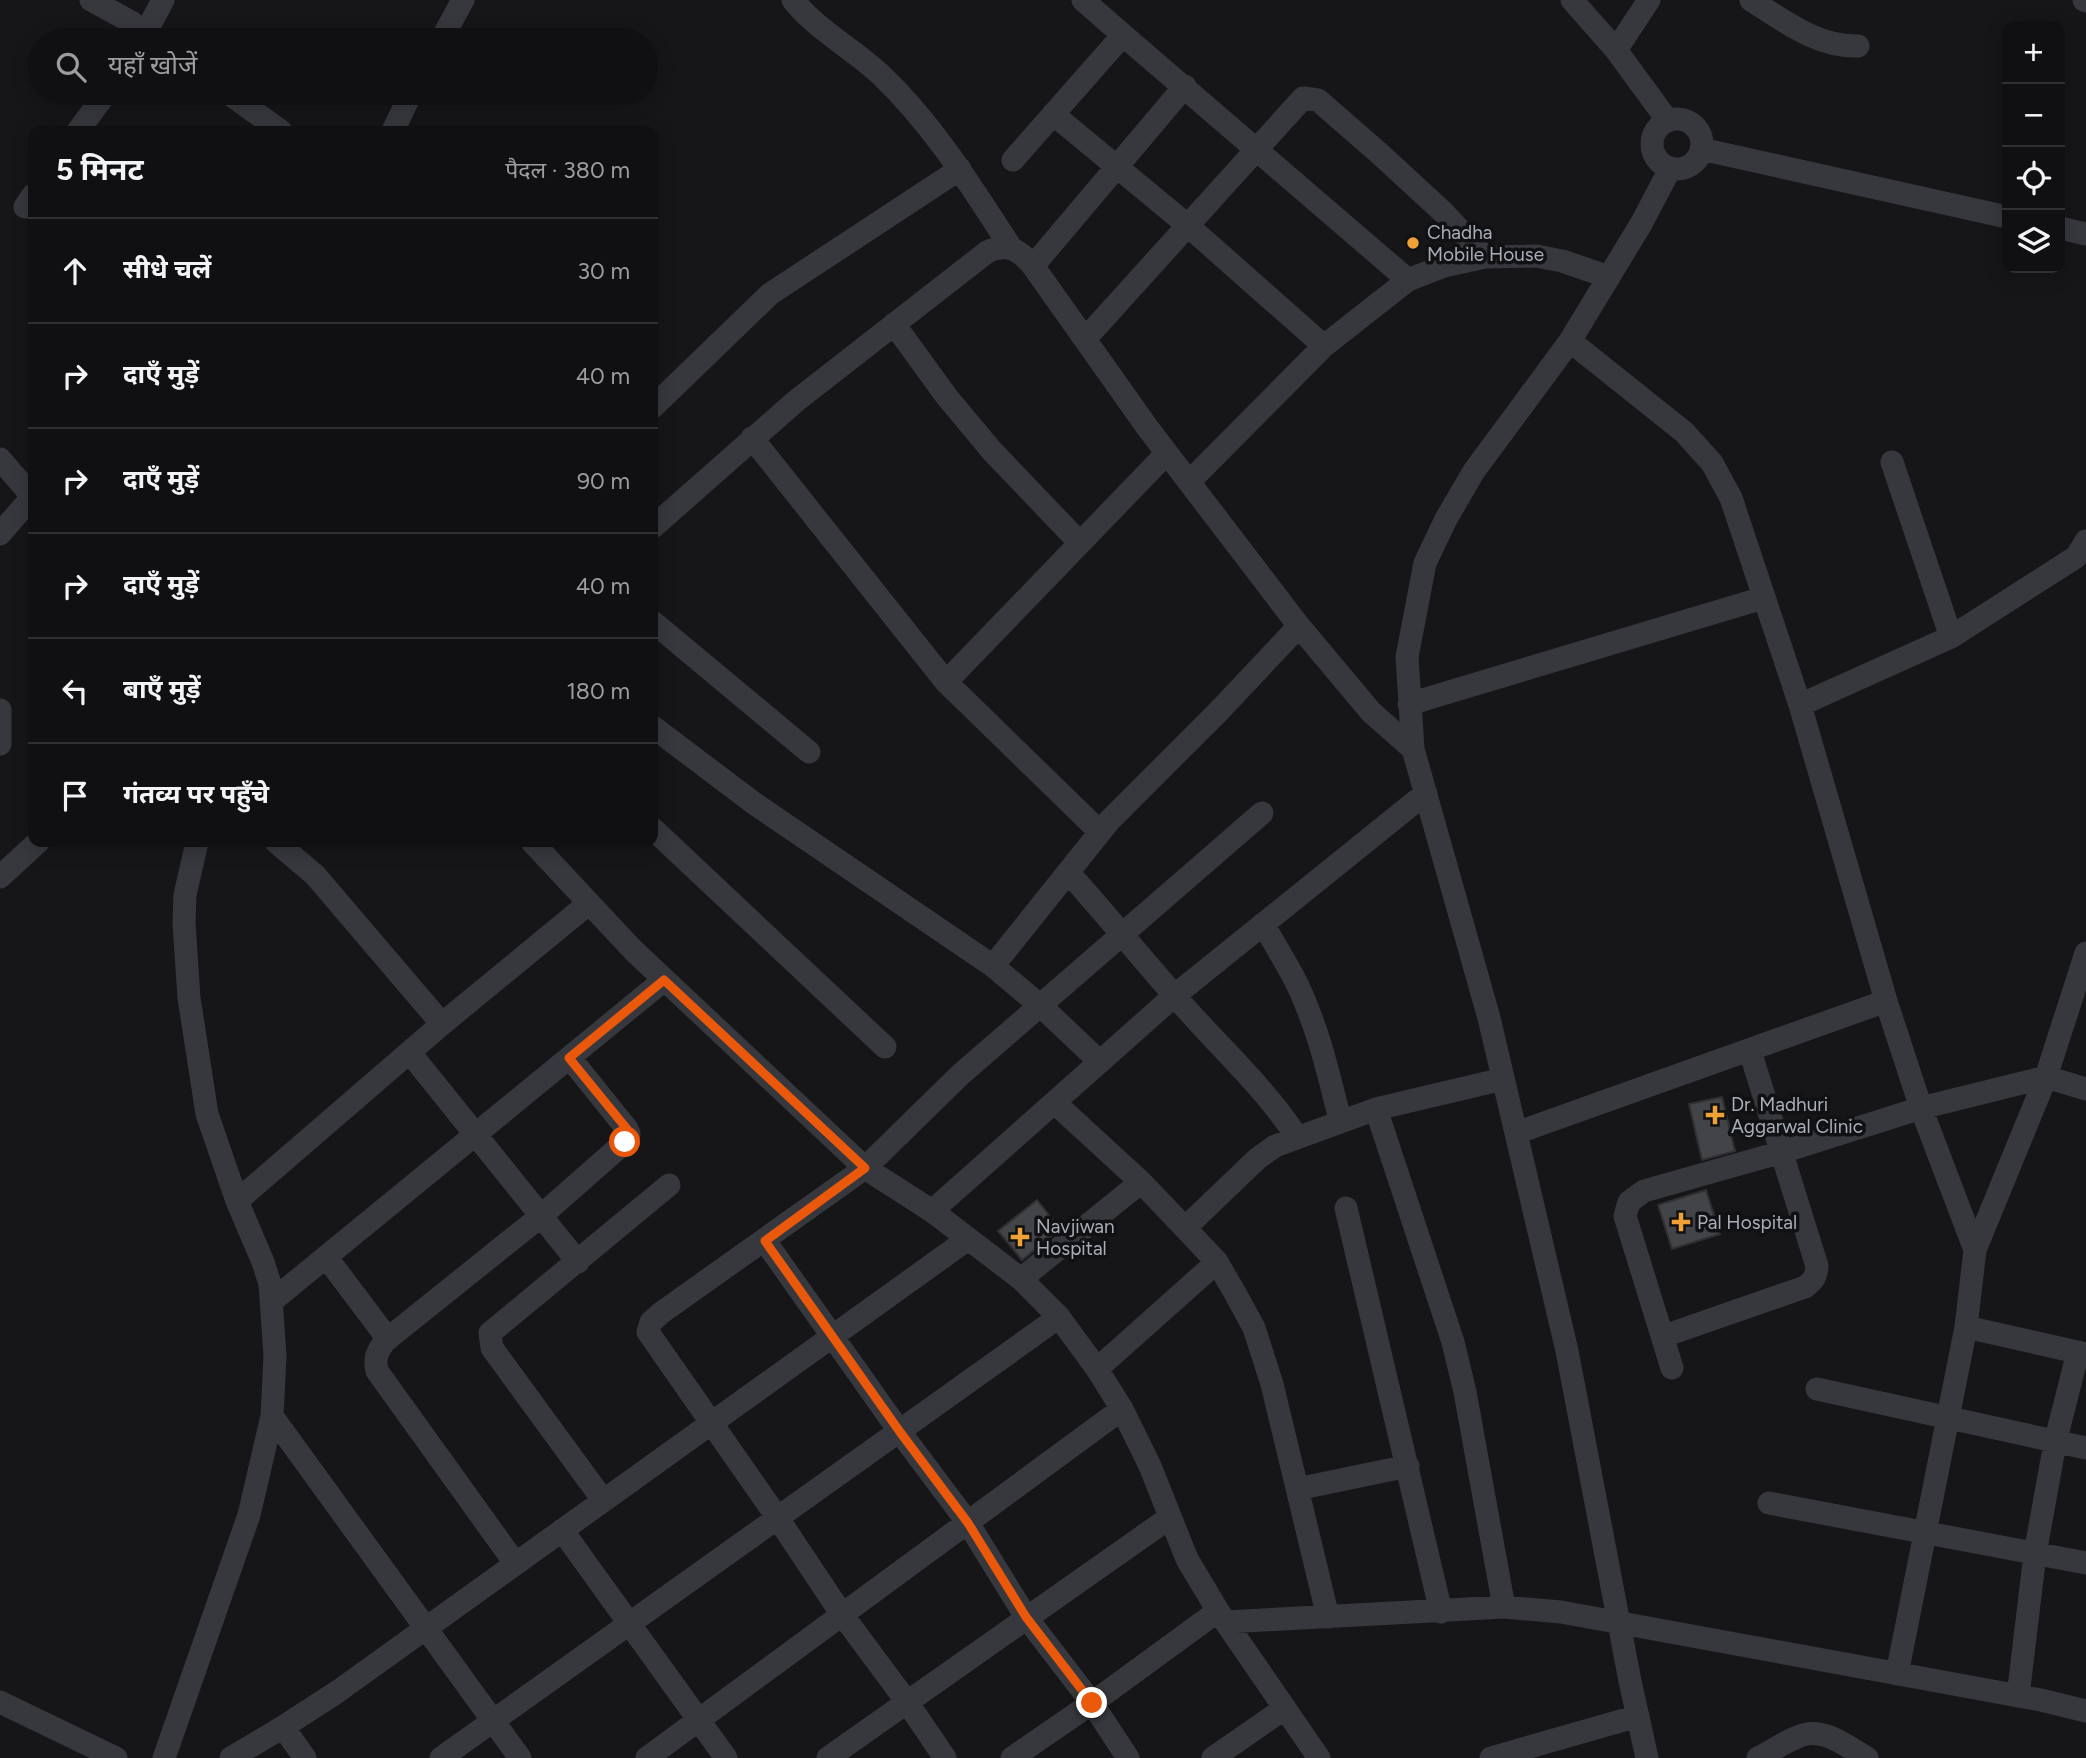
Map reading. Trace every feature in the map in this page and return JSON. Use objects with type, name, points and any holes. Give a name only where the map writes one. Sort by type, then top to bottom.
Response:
[{"type":"street","points":[[91,0],[137,28]]},
{"type":"street","points":[[152,28],[163,0]]},
{"type":"street","points":[[448,28],[463,0]]},
{"type":"street","points":[[793,0],[814,22],[879,73],[913,109],[960,169],[1010,246],[1020,251],[1033,266],[1167,453],[1299,626],[1371,712],[1413,749]]},
{"type":"street","points":[[1083,0],[1408,280]]},
{"type":"street","points":[[1572,0],[1616,50],[1668,121]]},
{"type":"street","points":[[1616,50],[1649,0]]},
{"type":"street","points":[[1751,0],[1813,37],[1835,46],[1858,46]]},
{"type":"street","points":[[1013,160],[1123,35]]},
{"type":"street","points":[[1033,266],[1185,86]]},
{"type":"street","points":[[1086,338],[1186,224],[1303,98],[1318,100],[1444,213],[1485,257]]},
{"type":"street","points":[[82,126],[97,105]]},
{"type":"street","points":[[245,105],[274,126]]},
{"type":"street","points":[[395,126],[405,105]]},
{"type":"street","points":[[1053,114],[1186,224],[1324,346]]},
{"type":"street","points":[[1678,119],[1688,122],[1697,129],[1701,138],[1702,149],[1698,159],[1680,170],[1670,169],[1654,156],[1651,145],[1659,126],[1668,121],[1678,119]]},
{"type":"street","points":[[1702,149],[2002,216]]},
{"type":"street","points":[[658,402],[770,293],[960,169]]},
{"type":"street","points":[[1647,1758],[1567,1350],[1489,1018],[1413,749],[1407,657],[1425,563],[1446,519],[1474,471],[1570,341],[1670,169]]},
{"type":"street","points":[[2065,229],[2086,234]]},
{"type":"street","points":[[658,523],[752,438],[894,324],[987,251],[1010,246]]},
{"type":"street","points":[[1189,482],[1324,346],[1408,280],[1444,266],[1485,257],[1536,256],[1562,261],[1609,277]]},
{"type":"street","points":[[894,324],[947,397],[992,451],[1080,543]]},
{"type":"street","points":[[1570,341],[1684,432],[1712,463],[1731,498],[1800,705],[1886,1001],[1921,1108],[1975,1250]]},
{"type":"street","points":[[752,438],[946,682],[1100,832]]},
{"type":"street","points":[[946,682],[1167,453]]},
{"type":"street","points":[[0,460],[28,491]]},
{"type":"street","points":[[1892,462],[1951,637]]},
{"type":"street","points":[[0,534],[28,503]]},
{"type":"street","points":[[1800,705],[1951,637],[2076,557],[2086,541]]},
{"type":"street","points":[[1409,704],[1763,598]]},
{"type":"street","points":[[658,626],[809,752]]},
{"type":"street","points":[[993,966],[1100,832],[1299,626]]},
{"type":"street","points":[[0,710],[0,744]]},
{"type":"street","points":[[658,739],[993,966],[1042,1007],[1100,1062]]},
{"type":"street","points":[[932,1211],[1174,996],[1426,793]]},
{"type":"street","points":[[945,1758],[710,1424],[648,1332],[649,1327],[660,1313],[865,1168],[960,1075],[1042,1007],[1262,813]]},
{"type":"street","points":[[658,834],[885,1046]]},
{"type":"street","points":[[0,877],[33,847]]},
{"type":"street","points":[[164,1758],[248,1515],[272,1416],[275,1356],[272,1301],[263,1262],[237,1201],[207,1114],[189,998],[184,923],[185,895],[196,847]]},
{"type":"street","points":[[282,847],[315,875],[442,1024]]},
{"type":"street","points":[[546,847],[588,904],[664,980],[865,1168],[932,1211],[1021,1279],[1059,1317],[1122,1409],[1150,1466],[1186,1559],[1222,1617],[1319,1758]]},
{"type":"street","points":[[1068,872],[1174,996],[1252,1078],[1279,1110],[1297,1138]]},
{"type":"street","points":[[237,1201],[442,1024],[588,904]]},
{"type":"street","points":[[1262,924],[1294,977],[1309,1014],[1326,1063],[1340,1120]]},
{"type":"street","points":[[1897,1674],[1966,1327],[1975,1250],[2046,1077],[2086,953]]},
{"type":"street","points":[[272,1301],[664,980]]},
{"type":"street","points":[[1516,1133],[1886,1001]]},
{"type":"street","points":[[1664,1336],[1805,1287],[1814,1280],[1817,1266],[1750,1051]]},
{"type":"street","points":[[410,1053],[578,1262]]},
{"type":"street","points":[[515,1563],[377,1371],[374,1360],[388,1339],[541,1216],[625,1142],[629,1134],[627,1129],[569,1058]]},
{"type":"street","points":[[1672,1368],[1625,1216],[1629,1202],[1644,1191],[1782,1152],[1921,1108],[2046,1077],[2086,1089]]},
{"type":"street","points":[[1185,1228],[1275,1146],[1376,1109],[1503,1079]]},
{"type":"street","points":[[1055,1103],[1141,1182],[1217,1262],[1254,1328],[1272,1384],[1328,1617]]},
{"type":"street","points":[[1376,1109],[1453,1342],[1465,1392],[1504,1606]]},
{"type":"street","points":[[1021,1279],[1141,1182]]},
{"type":"street","points":[[603,1500],[492,1348],[489,1340],[494,1328],[578,1262],[668,1185]]},
{"type":"street","points":[[1346,1208],[1441,1612]]},
{"type":"street","points":[[231,1758],[284,1727],[968,1239]]},
{"type":"street","points":[[765,1241],[968,1523],[1026,1617],[1092,1703],[1128,1758]]},
{"type":"street","points":[[327,1258],[388,1339]]},
{"type":"street","points":[[1097,1369],[1217,1262]]},
{"type":"street","points":[[441,1758],[1059,1317]]},
{"type":"street","points":[[1966,1327],[2082,1353],[2055,1443],[2035,1554],[2018,1696]]},
{"type":"street","points":[[1818,1389],[2086,1448]]},
{"type":"street","points":[[647,1758],[1122,1409]]},
{"type":"street","points":[[272,1416],[520,1758]]},
{"type":"street","points":[[1297,1489],[1408,1466]]},
{"type":"street","points":[[1769,1503],[2086,1563]]},
{"type":"street","points":[[828,1758],[1169,1518]]},
{"type":"street","points":[[562,1531],[726,1758]]},
{"type":"street","points":[[1012,1758],[1222,1617],[1328,1617],[1504,1606],[1561,1612],[2018,1696],[2086,1711]]},
{"type":"street","points":[[0,1702],[116,1758]]},
{"type":"street","points":[[1213,1758],[1285,1708]]},
{"type":"street","points":[[1491,1758],[1638,1716]]},
{"type":"street","points":[[284,1727],[305,1758]]},
{"type":"street","points":[[1764,1757],[1806,1734],[1816,1734],[1840,1742],[1867,1758]]},
{"type":"building","points":[[1722,1097],[1735,1151],[1702,1160],[1689,1104]]},
{"type":"building","points":[[1706,1190],[1720,1234],[1672,1249],[1658,1205]]},
{"type":"building","points":[[1037,1200],[1060,1229],[1022,1260],[998,1231]]},
{"type":"place","name":"Chadha Mobile House","points":[[1413,243]]},
{"type":"place","name":"Dr. Madhuri Aggarwal Clinic","points":[[1715,1115]]},
{"type":"place","name":"Pal Hospital","points":[[1681,1222]]},
{"type":"place","name":"Navjiwan Hospital","points":[[1020,1237]]},
{"type":"route","points":[[625,1142],[629,1134],[627,1129],[569,1058],[664,980],[865,1168],[765,1241],[968,1523],[1026,1617],[1092,1703]]}]
